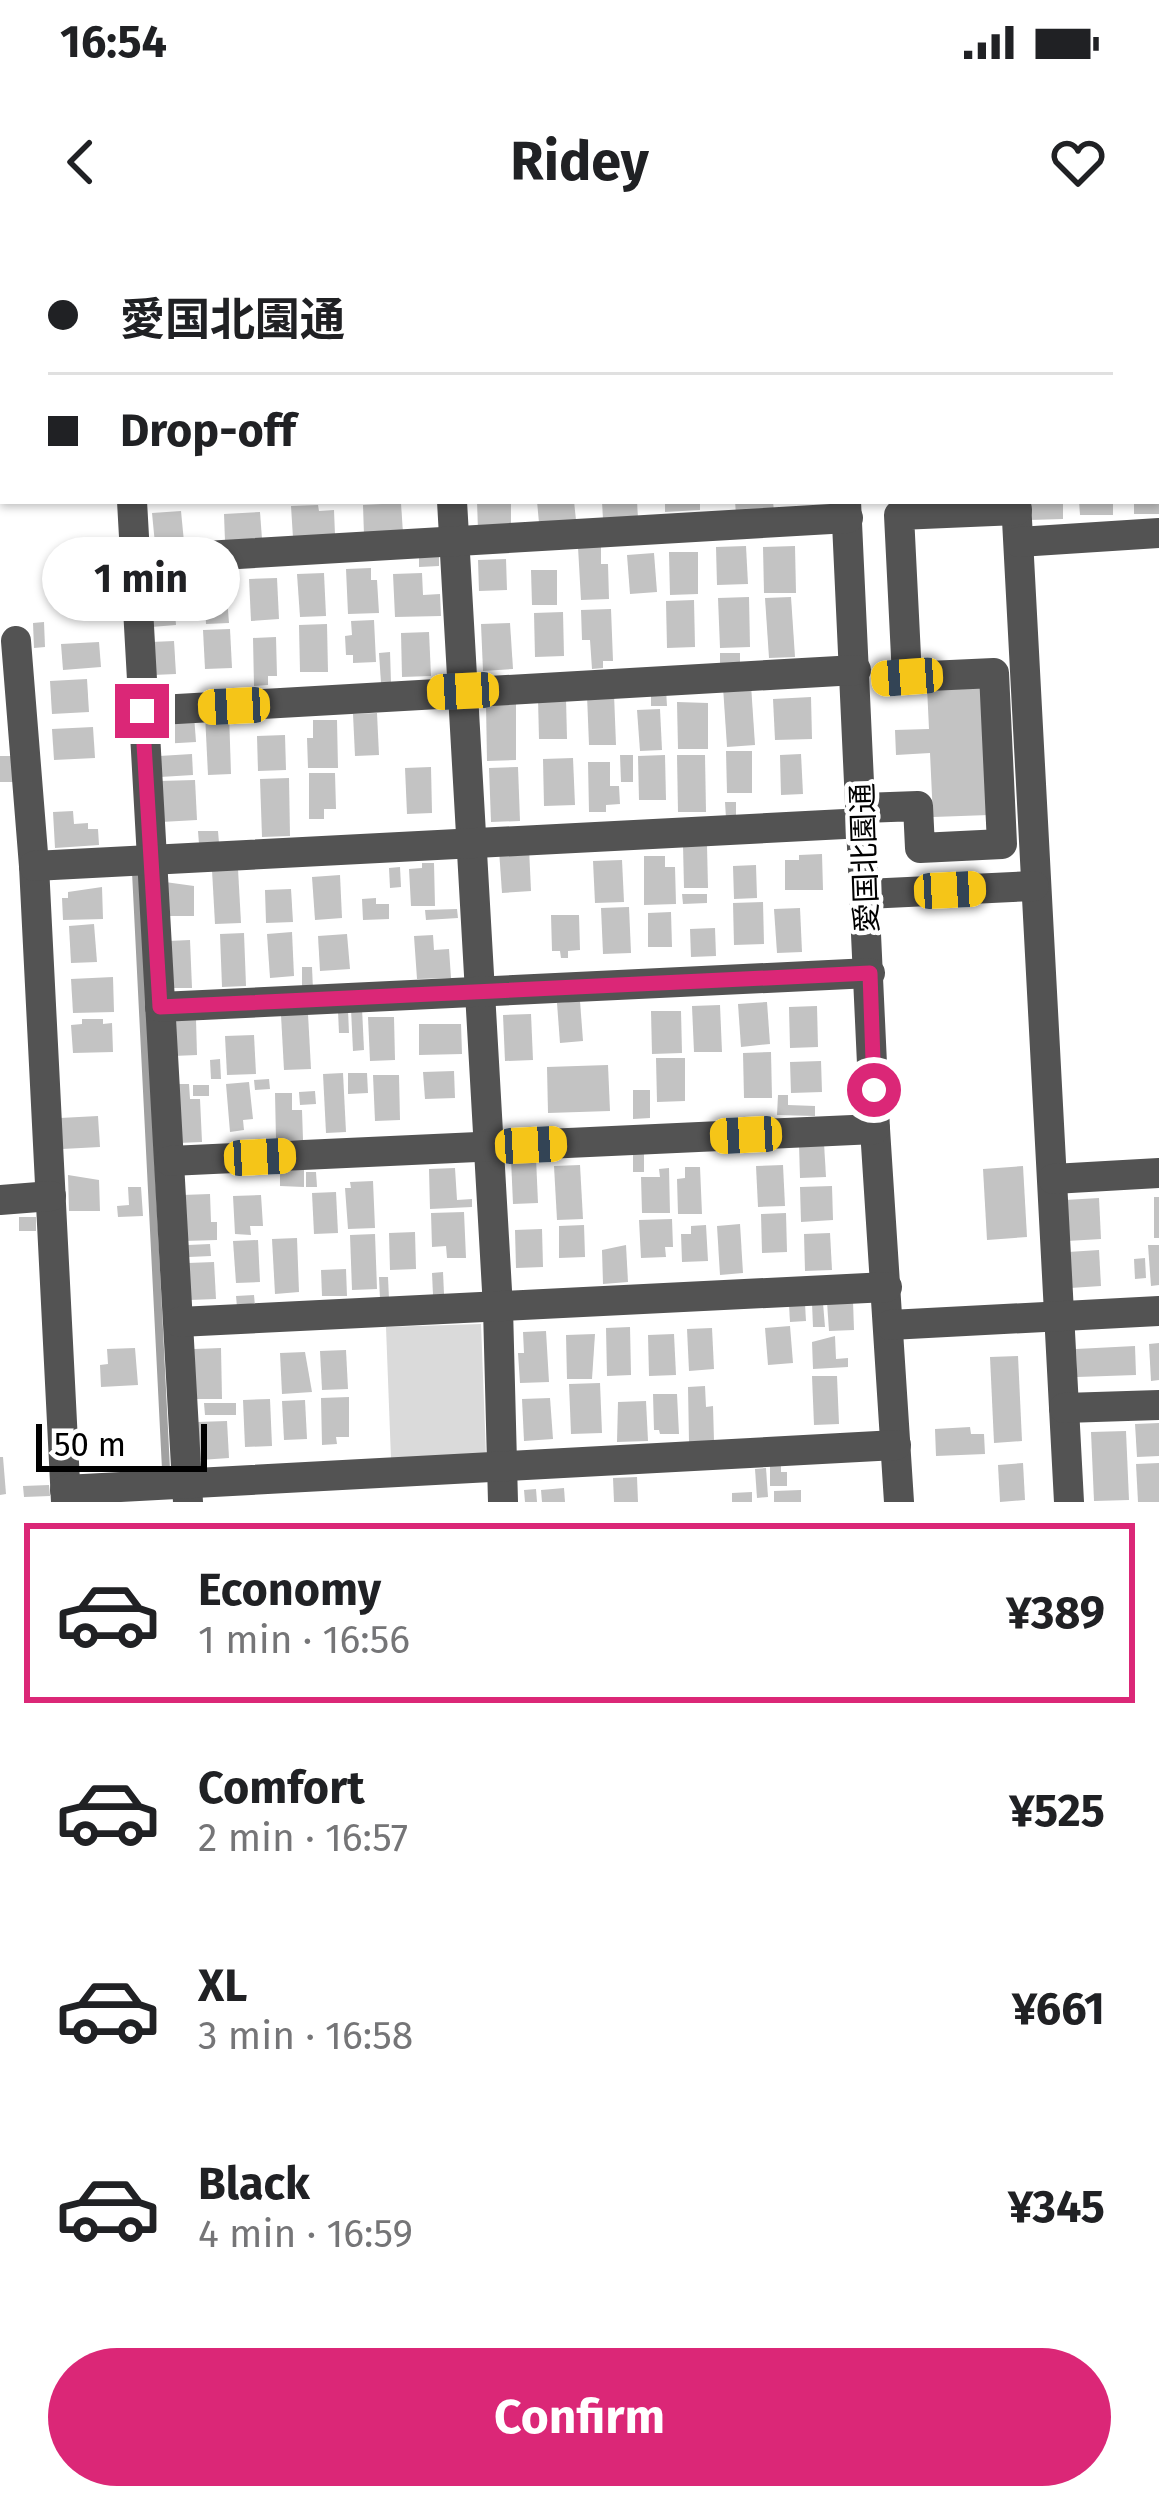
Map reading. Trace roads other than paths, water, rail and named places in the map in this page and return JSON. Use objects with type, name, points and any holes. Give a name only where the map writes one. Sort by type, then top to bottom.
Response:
[{"type":"street","points":[[132,504],[188,1493]]},
{"type":"street","points":[[452,504],[498,1308],[503,1502]]},
{"type":"street","points":[[907,677],[899,515],[1016,505],[1002,844]]},
{"type":"street","points":[[136,560],[847,510]]},
{"type":"street","name":"愛国北園通","points":[[847,510],[875,1129],[899,1502]]},
{"type":"street","points":[[1018,542],[1159,533]]},
{"type":"street","points":[[16,640],[34,866],[65,1496],[188,1493],[502,1468],[896,1445]]},
{"type":"street","points":[[142,711],[463,691],[1010,672]]},
{"type":"street","points":[[1010,672],[1034,843],[1069,1502]]},
{"type":"street","points":[[34,866],[864,816],[918,806],[920,848],[1034,843]]},
{"type":"street","points":[[866,894],[1034,886]]},
{"type":"street","points":[[160,1007],[870,973]]},
{"type":"street","points":[[170,1161],[875,1129]]},
{"type":"street","points":[[1053,1180],[1159,1173]]},
{"type":"street","points":[[0,1200],[51,1196]]},
{"type":"street","points":[[179,1322],[887,1288]]},
{"type":"street","points":[[890,1325],[1159,1311]]},
{"type":"street","points":[[1064,1408],[1159,1405]]},
{"type":"waterway","points":[[136,872],[166,1469]]}]
